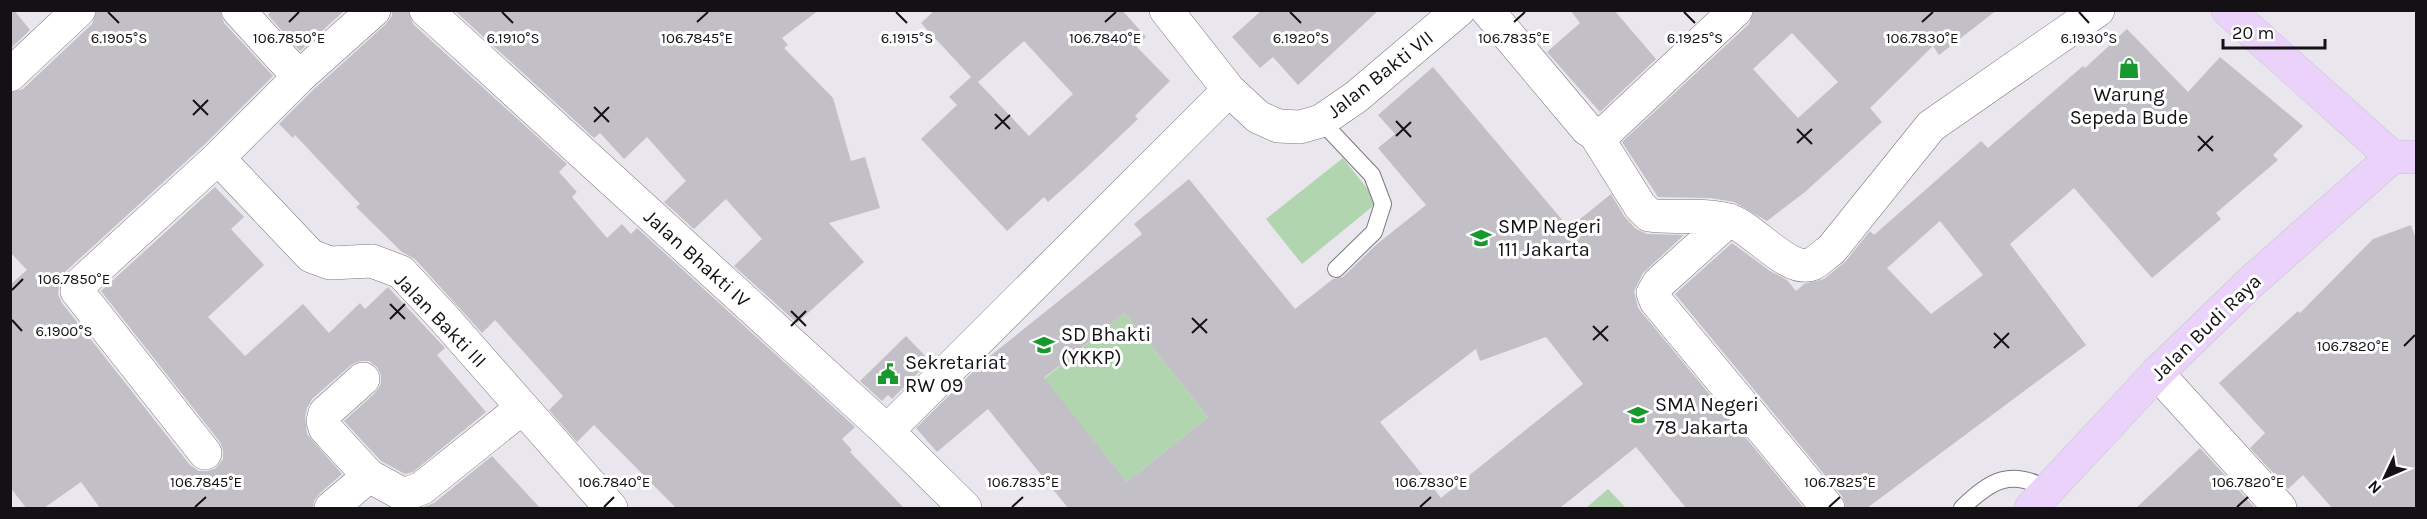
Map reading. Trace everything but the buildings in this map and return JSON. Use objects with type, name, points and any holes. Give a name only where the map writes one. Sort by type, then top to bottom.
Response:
[{"type":"main road","points":[[2228,10],[2404,157]]},
{"type":"main road","name":"Jalan Budi Raya","points":[[2040,499],[2157,373],[2250,283],[2404,157]]},
{"type":"street","points":[[10,75],[79,10]]},
{"type":"street","points":[[238,10],[299,77]]},
{"type":"street","points":[[205,453],[77,291],[79,285],[219,158],[299,77],[374,10]]},
{"type":"street","name":"Jalan Bhakti IV","points":[[426,10],[887,431],[966,508]]},
{"type":"street","name":"Jalan Bakti VII","points":[[1166,10],[1229,90],[1258,117],[1278,126],[1300,127],[1321,121],[1356,97],[1459,10]]},
{"type":"street","points":[[1487,10],[1587,129],[1595,134],[1640,206],[1649,215],[1729,220],[1753,234],[1792,263],[1801,265],[1812,264],[1831,250],[1931,126],[2098,10]]},
{"type":"street","points":[[1595,134],[1607,131],[1736,10]]},
{"type":"street","points":[[887,431],[1229,90]]},
{"type":"street","name":"Jalan Bakti III","points":[[219,158],[311,256],[330,263],[372,261],[401,272],[611,508]]},
{"type":"street","points":[[1729,220],[1659,283],[1653,293],[1656,301],[1828,508]]},
{"type":"street","points":[[2157,373],[2280,508]]},
{"type":"street","points":[[363,379],[325,413],[323,421],[325,428],[369,476],[404,495],[422,488],[522,408]]},
{"type":"street","points":[[332,508],[369,476]]},
{"type":"lane","points":[[1321,121],[1372,175],[1383,204],[1374,232],[1336,269]]},
{"type":"lane","points":[[1962,508],[1995,482],[2018,478],[2036,482],[2040,499]]},
{"type":"green space","points":[[1343,158],[1378,202],[1302,264],[1266,219]]},
{"type":"green space","points":[[1125,313],[1208,417],[1127,482],[1044,379]]},
{"type":"green space","points":[[1608,489],[1626,508],[1586,508]]},
{"type":"place","name":"Warung Sepeda Bude","points":[[2129,68]]},
{"type":"place","name":"SMP Negeri 111 Jakarta","points":[[1481,238]]},
{"type":"place","name":"SD Bhakti (YKKP)","points":[[1044,345]]},
{"type":"place","name":"Sekretariat RW 09","points":[[888,374]]},
{"type":"place","name":"SMA Negeri 78 Jakarta","points":[[1638,415]]}]
